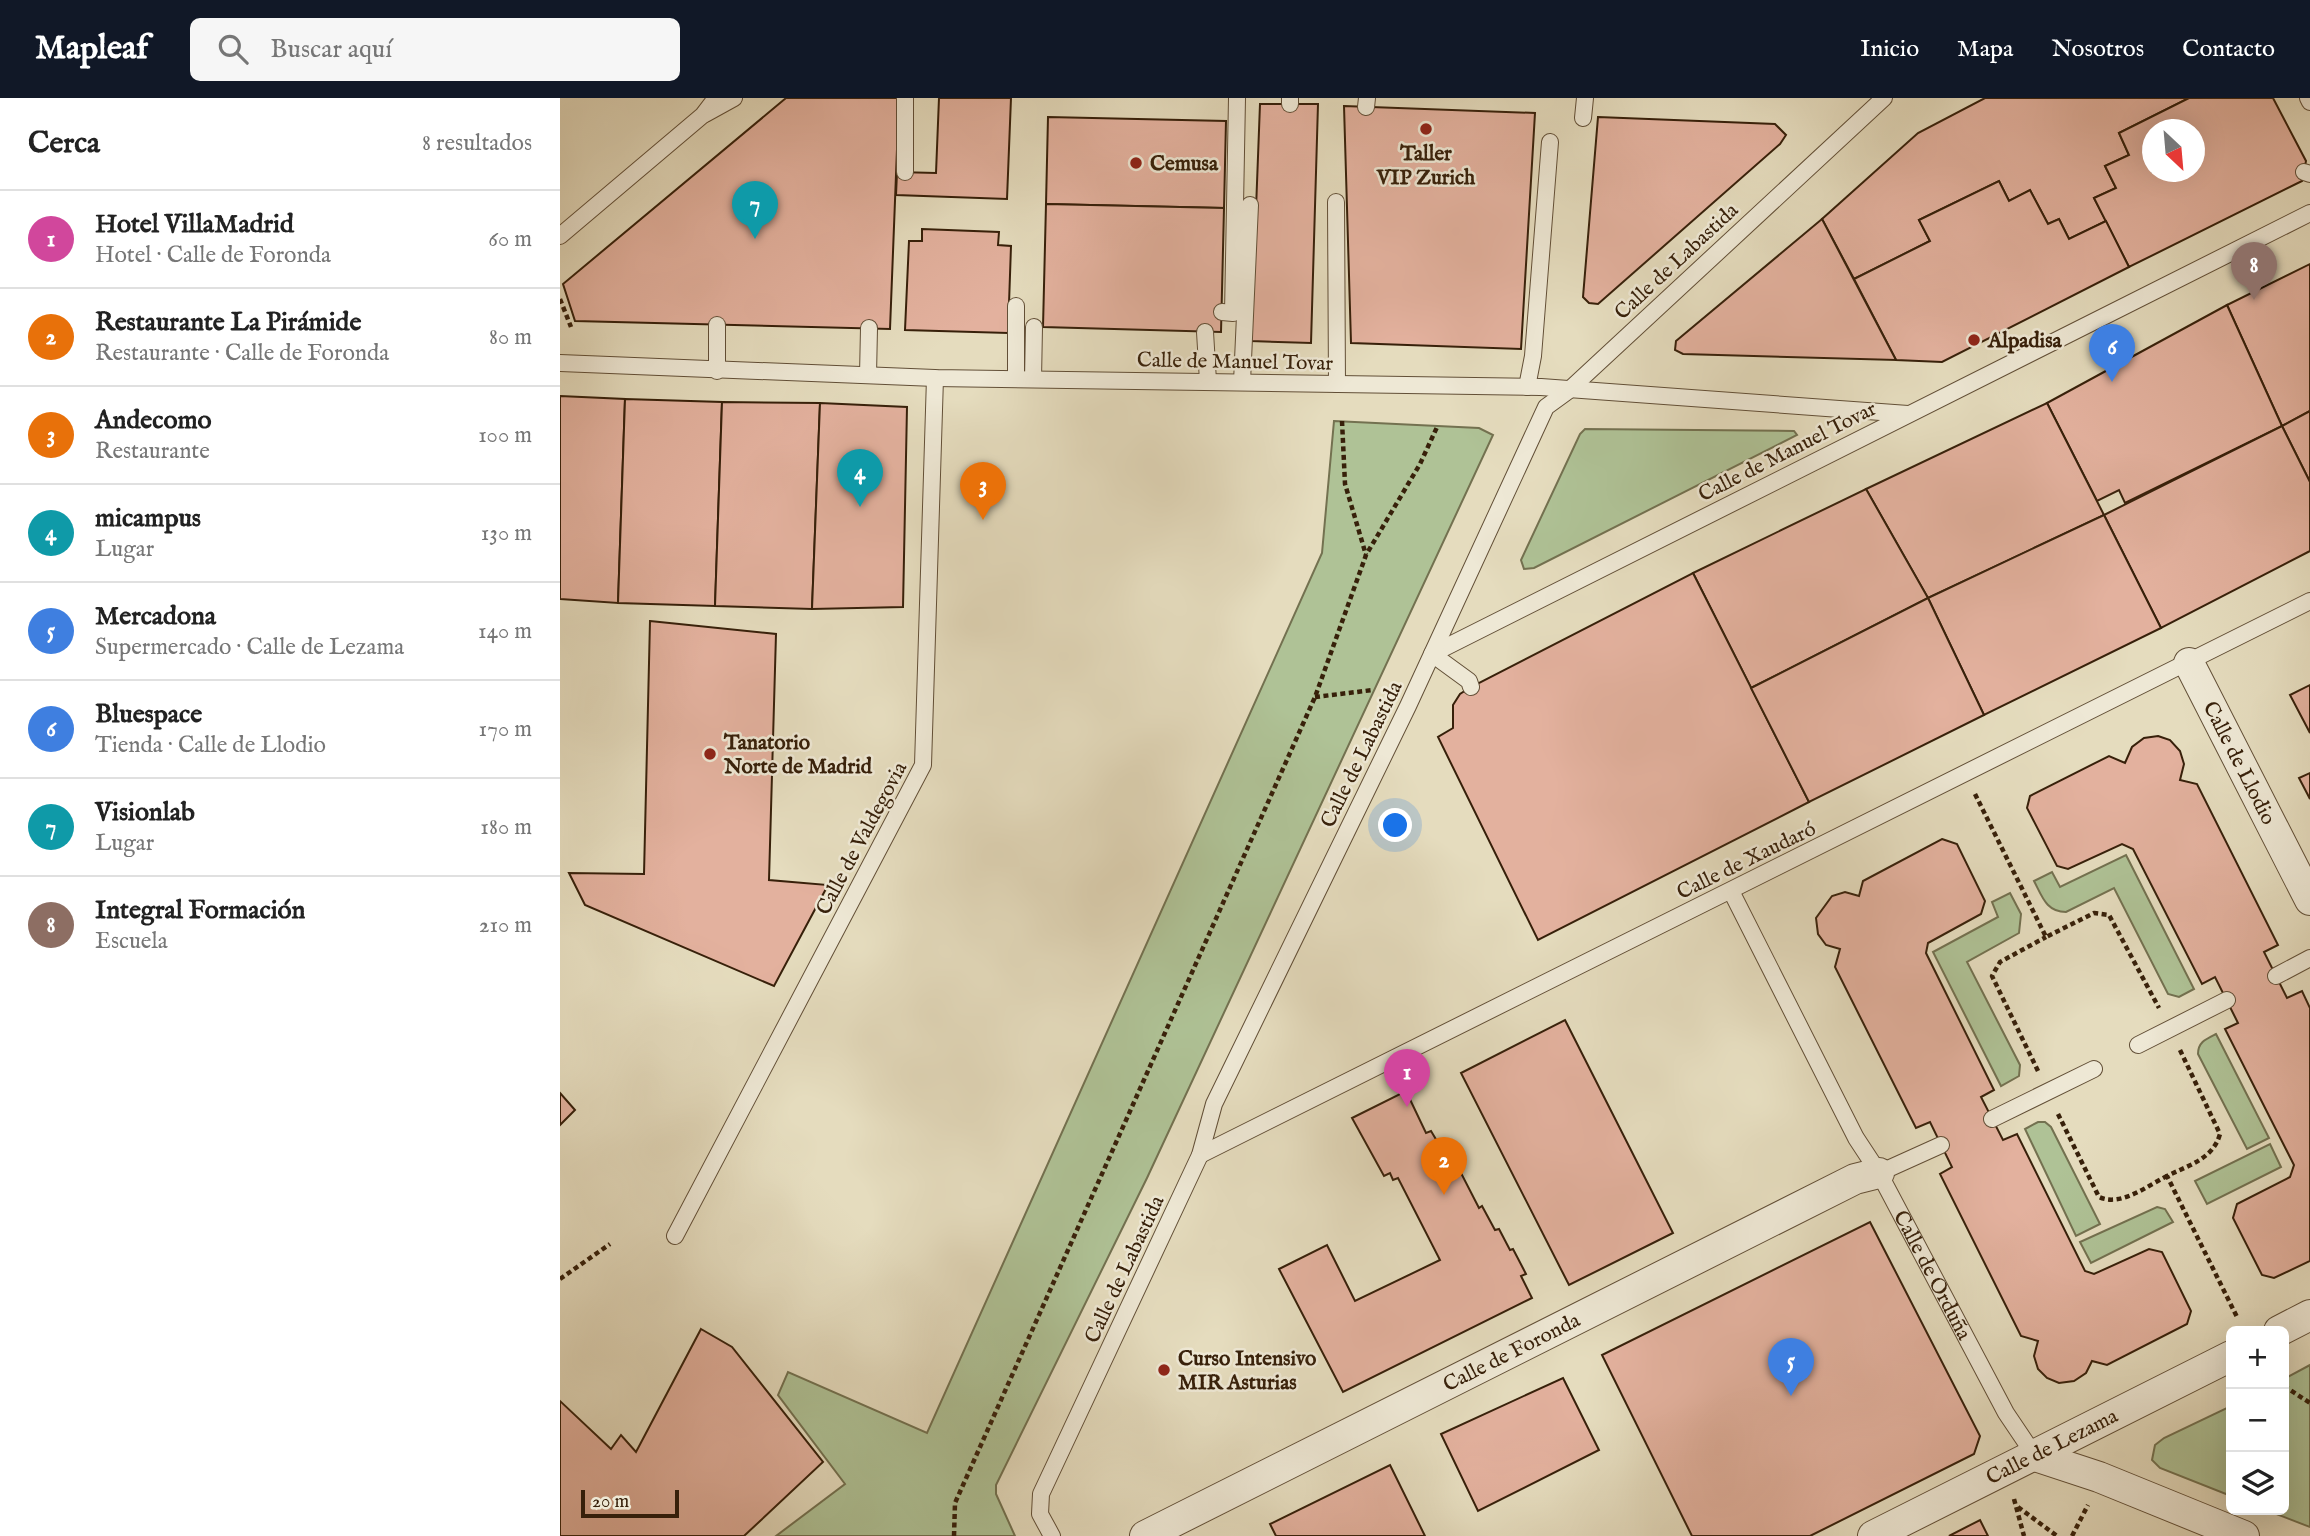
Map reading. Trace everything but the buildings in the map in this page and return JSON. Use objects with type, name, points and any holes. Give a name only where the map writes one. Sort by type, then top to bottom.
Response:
[{"type":"street","name":"Calle de Llodio","points":[[2189,663],[2310,900]]},
{"type":"street","name":"Calle de Foronda","points":[[1145,1536],[1855,1179],[1879,1173]]},
{"type":"street","points":[[2289,1326],[2310,1315]]},
{"type":"street","name":"Calle de Lezama","points":[[1873,1536],[2226,1359]]},
{"type":"street","points":[[2035,1456],[2099,1477],[2244,1536]]},
{"type":"lane","points":[[703,115],[716,98]]},
{"type":"lane","points":[[560,236],[703,115],[734,98]]},
{"type":"lane","points":[[905,98],[905,172]]},
{"type":"lane","points":[[1222,312],[1233,313],[1237,98]]},
{"type":"lane","points":[[1583,118],[1585,98]]},
{"type":"lane","name":"Calle de Labastida","points":[[1052,1536],[1040,1514],[1041,1494],[1200,1155],[1214,1104],[1432,654],[1546,407],[1568,391],[1884,98]]},
{"type":"lane","points":[[1527,387],[1533,356],[1550,142]]},
{"type":"lane","points":[[1336,202],[1337,384]]},
{"type":"lane","points":[[1242,382],[1250,205]]},
{"type":"lane","name":"Calle de Manuel Tovar","points":[[1432,654],[2310,213]]},
{"type":"lane","points":[[1016,306],[1016,379]]},
{"type":"lane","points":[[717,325],[717,371]]},
{"type":"lane","points":[[1033,379],[1034,327]]},
{"type":"lane","points":[[868,375],[869,328]]},
{"type":"lane","points":[[1205,332],[1208,381]]},
{"type":"lane","name":"Calle de Manuel Tovar","points":[[560,363],[935,378],[1527,387],[1908,414]]},
{"type":"lane","name":"Calle de Valdegovia","points":[[675,1236],[923,765],[935,378]]},
{"type":"lane","name":"Calle de Xaudaró","points":[[1200,1155],[2310,601]]},
{"type":"lane","points":[[1432,654],[1469,681],[1471,687]]},
{"type":"lane","name":"Calle de Orduña","points":[[1731,891],[1856,1138],[1879,1173],[2006,1413],[2035,1456]]},
{"type":"lane","points":[[2276,976],[2310,958]]},
{"type":"lane","points":[[2138,1045],[2227,1000]]},
{"type":"lane","points":[[1992,1119],[2094,1069]]},
{"type":"lane","points":[[1879,1173],[1941,1145]]},
{"type":"path","points":[[560,299],[571,327]]},
{"type":"path","points":[[1342,421],[1345,484],[1366,555]]},
{"type":"path","points":[[951,1535],[955,1503],[1315,697],[1366,555],[1420,464],[1438,425]]},
{"type":"path","points":[[1315,697],[1373,690]]},
{"type":"path","points":[[560,1279],[610,1244]]},
{"type":"path","points":[[2233,1309],[2236,1317]]},
{"type":"path","points":[[2289,1389],[2310,1403]]},
{"type":"path","points":[[2012,1495],[2018,1507],[2024,1536]]},
{"type":"path","points":[[2072,1536],[2090,1502]]},
{"type":"path","points":[[2018,1507],[2057,1536]]},
{"type":"green space","points":[[1334,421],[1479,428],[1493,435],[1147,1178],[996,1485],[996,1494],[1015,1536],[776,1536],[845,1484],[778,1395],[788,1372],[927,1433],[1322,553]]},
{"type":"green space","points":[[1585,429],[1794,431],[1797,435],[1534,568],[1524,569],[1521,560],[1580,434]]},
{"type":"green space","points":[[2126,855],[2194,989],[2179,997],[2168,994],[2114,888],[2066,912],[2049,906],[2034,881],[2052,872],[2060,887]]},
{"type":"green space","points":[[2010,893],[2021,914],[2019,933],[1967,962],[2020,1065],[2019,1076],[2001,1086],[1933,952],[1998,917],[1992,902]]},
{"type":"green space","points":[[2216,1034],[2269,1138],[2247,1149],[2198,1054],[2201,1044]]},
{"type":"green space","points":[[2038,1122],[2045,1122],[2051,1127],[2100,1224],[2076,1236],[2025,1129]]},
{"type":"green space","points":[[2270,1144],[2281,1167],[2207,1204],[2195,1181]]},
{"type":"green space","points":[[2157,1207],[2165,1209],[2173,1222],[2091,1263],[2080,1242]]},
{"type":"green space","points":[[2310,1365],[2310,1527],[2279,1515],[2289,1515],[2289,1376]]},
{"type":"green space","points":[[2226,1408],[2226,1494],[2160,1468],[2152,1460],[2155,1445]]},
{"type":"place","name":"Taller VIP Zurich","points":[[1426,129]]},
{"type":"place","name":"Cemusa","points":[[1136,163]]},
{"type":"place","name":"Visionlab","points":[[755,239]]},
{"type":"place","name":"Integral Formación","points":[[2254,300]]},
{"type":"place","name":"Alpadisa","points":[[1974,340]]},
{"type":"place","name":"Bluespace","points":[[2112,382]]},
{"type":"place","name":"micampus","points":[[860,507]]},
{"type":"place","name":"Andecomo","points":[[983,520]]},
{"type":"place","name":"Tanatorio Norte de Madrid","points":[[710,754]]},
{"type":"place","name":"Hotel VillaMadrid","points":[[1407,1107]]},
{"type":"place","name":"Restaurante La Pirámide","points":[[1444,1195]]},
{"type":"place","name":"Curso Intensivo MIR Asturias","points":[[1164,1370]]},
{"type":"place","name":"Mercadona","points":[[1791,1396]]}]
